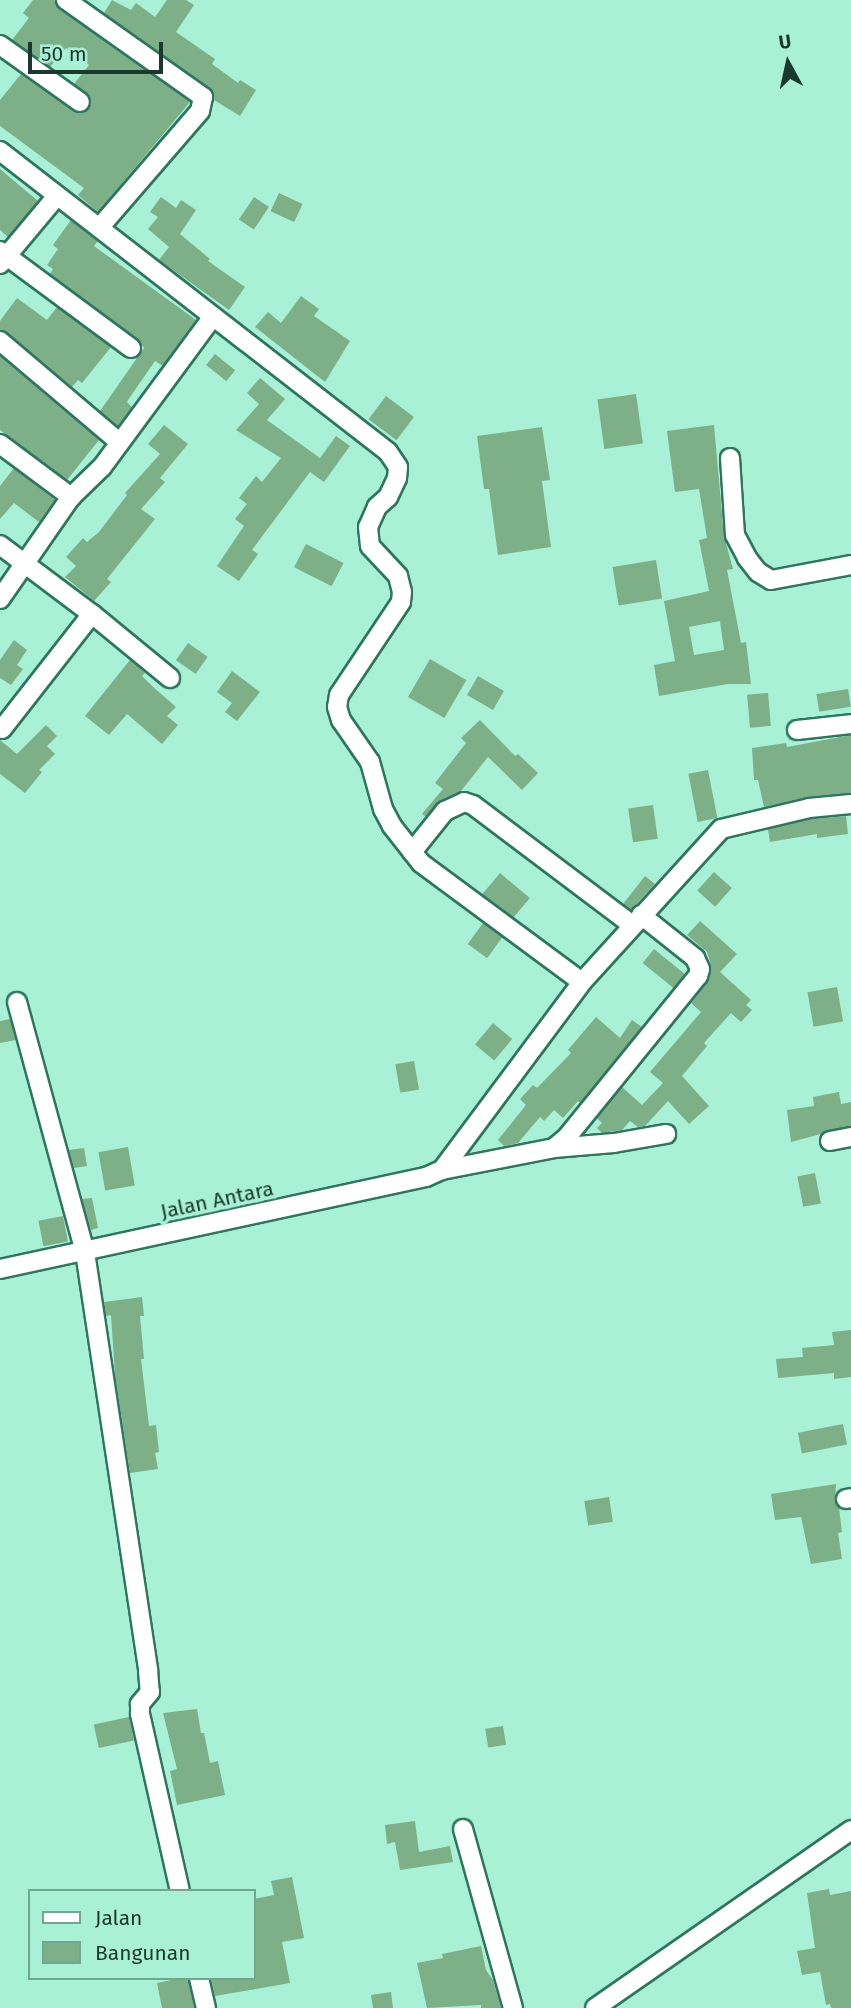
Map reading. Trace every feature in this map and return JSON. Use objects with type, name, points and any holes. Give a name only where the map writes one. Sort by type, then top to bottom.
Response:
[{"type":"street","points":[[66,0],[201,92],[203,97],[200,111],[100,227]]},
{"type":"street","points":[[0,45],[80,102]]},
{"type":"street","points":[[0,151],[388,452],[398,467],[397,478],[388,498],[377,507],[368,527],[370,546],[398,576],[402,592],[401,602],[339,695],[337,707],[341,720],[370,762],[383,809],[421,863],[582,982]]},
{"type":"street","points":[[56,197],[2,257],[131,348]]},
{"type":"street","points":[[0,599],[71,497],[102,467],[118,441],[212,318]]},
{"type":"street","points":[[0,341],[118,441]]},
{"type":"street","points":[[0,444],[71,497]]},
{"type":"street","points":[[730,458],[735,535],[758,572],[771,580],[851,565]]},
{"type":"street","points":[[0,545],[92,614],[170,678]]},
{"type":"street","points":[[2,729],[92,614]]},
{"type":"street","points":[[797,730],[851,724]]},
{"type":"street","points":[[412,852],[446,811],[464,802],[473,805],[636,920],[695,958],[700,969],[698,976],[567,1137],[554,1148]]},
{"type":"street","points":[[442,1170],[582,982],[721,829],[809,808],[851,804]]},
{"type":"street","points":[[17,1002],[85,1252],[148,1671],[150,1692],[140,1704],[140,1714],[180,1889]]},
{"type":"street","name":"Jalan Antara","points":[[0,1269],[426,1178],[442,1170],[554,1148],[614,1143],[666,1134]]},
{"type":"street","points":[[830,1140],[851,1137]]},
{"type":"street","points":[[463,1829],[513,2008]]},
{"type":"street","points":[[596,2008],[851,1830]]},
{"type":"street","points":[[199,1980],[206,2008]]},
{"type":"building","points":[[33,0],[55,0],[59,9],[190,102],[98,212],[78,195],[84,188],[0,126],[0,100],[21,74],[74,112],[84,113],[91,104],[87,93],[74,84],[89,65],[66,48],[50,67],[12,40],[29,18],[23,13]]},
{"type":"building","points":[[112,0],[131,10],[136,3],[155,17],[167,0],[186,0],[194,5],[176,32],[215,59],[212,64],[238,83],[240,80],[256,90],[240,116],[214,100],[210,88],[104,13]]},
{"type":"building","points":[[0,169],[38,201],[8,237],[0,230]]},
{"type":"building","points":[[279,193],[303,204],[294,222],[271,211]]},
{"type":"building","points":[[161,197],[176,208],[181,200],[196,210],[180,234],[210,259],[208,261],[245,287],[229,310],[159,260],[169,247],[148,229],[158,217],[150,212]]},
{"type":"building","points":[[254,197],[269,207],[254,229],[239,219]]},
{"type":"building","points":[[71,220],[98,241],[94,246],[196,320],[163,366],[155,361],[128,400],[132,407],[118,426],[100,411],[144,348],[138,339],[50,274],[53,269],[47,265],[58,249],[53,245]]},
{"type":"building","points":[[301,296],[319,309],[314,316],[350,341],[325,382],[255,327],[268,312],[281,323]]},
{"type":"building","points":[[17,298],[47,320],[57,307],[111,347],[82,383],[78,380],[72,387],[7,332],[0,330],[0,321]]},
{"type":"building","points":[[215,354],[235,370],[226,381],[206,365]]},
{"type":"building","points":[[0,356],[99,440],[67,480],[0,430]]},
{"type":"building","points":[[260,378],[285,399],[267,420],[320,458],[336,436],[350,446],[324,482],[310,472],[252,550],[258,554],[239,581],[217,566],[244,526],[235,519],[247,504],[239,498],[256,476],[262,482],[281,458],[236,430],[259,404],[247,393]]},
{"type":"building","points":[[636,394],[643,444],[604,449],[597,399]]},
{"type":"building","points":[[386,396],[414,417],[396,440],[369,419]]},
{"type":"building","points":[[164,425],[188,444],[160,478],[165,482],[141,509],[155,519],[107,579],[111,582],[94,601],[65,577],[76,566],[66,557],[83,538],[87,542],[99,532],[127,495],[125,493],[160,454],[148,444]]},
{"type":"building","points":[[714,425],[724,536],[733,569],[727,570],[741,643],[746,642],[751,684],[728,684],[659,696],[654,665],[675,661],[664,601],[709,591],[699,540],[707,538],[699,489],[675,492],[667,431]],"holes":[[[720,621],[724,650],[694,655],[689,627]]]},
{"type":"building","points":[[542,427],[550,480],[542,481],[551,547],[498,555],[489,489],[484,489],[477,436]]},
{"type":"building","points":[[14,468],[55,500],[39,522],[14,503],[0,519],[0,486]]},
{"type":"building","points":[[306,544],[343,563],[332,586],[294,567]]},
{"type":"building","points":[[656,560],[662,599],[619,605],[613,567]]},
{"type":"building","points":[[14,640],[27,650],[17,665],[23,669],[11,685],[0,678],[0,660]]},
{"type":"building","points":[[188,643],[208,657],[196,674],[176,660]]},
{"type":"building","points":[[430,659],[466,680],[444,718],[408,697]]},
{"type":"building","points":[[130,660],[145,673],[142,676],[176,707],[167,716],[178,725],[162,744],[127,714],[109,735],[85,716]]},
{"type":"building","points":[[232,671],[260,692],[237,721],[225,712],[232,703],[217,692]]},
{"type":"building","points":[[478,676],[504,691],[493,710],[467,695]]},
{"type":"building","points":[[848,689],[851,707],[819,712],[816,694]]},
{"type":"building","points":[[768,693],[771,726],[750,728],[747,695]]},
{"type":"building","points":[[480,720],[515,756],[518,754],[538,773],[522,790],[488,757],[461,791],[440,801],[426,817],[422,814],[443,789],[435,783],[466,743],[461,738]]},
{"type":"building","points":[[46,725],[57,736],[47,746],[55,754],[39,770],[42,772],[25,793],[0,774],[0,740],[17,754]]},
{"type":"building","points":[[851,735],[851,793],[808,797],[764,807],[758,780],[754,780],[752,748],[786,743],[787,747]]},
{"type":"building","points":[[708,770],[717,818],[698,822],[688,774]]},
{"type":"building","points":[[653,805],[658,839],[633,842],[628,808]]},
{"type":"building","points":[[846,816],[848,834],[817,838],[817,834],[770,842],[768,829],[811,819]]},
{"type":"building","points":[[714,872],[732,888],[715,907],[697,891]]},
{"type":"building","points":[[500,873],[530,898],[512,920],[482,894]]},
{"type":"building","points":[[645,876],[655,884],[631,910],[623,904]]},
{"type":"building","points":[[700,921],[737,954],[720,972],[751,1000],[746,1005],[752,1010],[741,1022],[731,1013],[704,1043],[707,1046],[682,1076],[709,1106],[689,1124],[668,1101],[645,1126],[638,1127],[630,1121],[622,1130],[602,1133],[597,1128],[602,1123],[597,1118],[622,1087],[642,1105],[663,1083],[650,1072],[701,1012],[691,1003],[707,983],[711,965],[707,952],[687,935]]},
{"type":"building","points":[[483,923],[502,937],[487,958],[468,944]]},
{"type":"building","points":[[654,949],[685,974],[674,988],[643,963]]},
{"type":"building","points":[[837,987],[843,1021],[814,1027],[807,992]]},
{"type":"building","points":[[596,1017],[620,1038],[632,1020],[642,1027],[580,1103],[578,1101],[563,1118],[554,1110],[544,1121],[540,1117],[518,1143],[504,1146],[498,1140],[526,1105],[520,1099],[533,1085],[537,1088],[571,1053],[568,1050]]},
{"type":"building","points":[[10,1019],[16,1040],[0,1043],[0,1021]]},
{"type":"building","points":[[493,1023],[512,1039],[494,1061],[475,1044]]},
{"type":"building","points":[[414,1061],[419,1090],[400,1093],[395,1064]]},
{"type":"building","points":[[839,1092],[841,1104],[851,1102],[851,1126],[791,1142],[787,1110],[814,1106],[813,1097]]},
{"type":"building","points":[[128,1147],[135,1185],[105,1191],[98,1152]]},
{"type":"building","points":[[84,1148],[87,1166],[74,1168],[69,1150]]},
{"type":"building","points":[[815,1173],[821,1203],[803,1207],[797,1176]]},
{"type":"building","points":[[92,1198],[98,1228],[91,1230],[82,1199]]},
{"type":"building","points":[[63,1216],[68,1242],[43,1246],[38,1221]]},
{"type":"building","points":[[142,1297],[144,1316],[140,1316],[144,1359],[141,1359],[149,1426],[156,1425],[159,1452],[155,1453],[158,1469],[130,1473],[115,1375],[111,1315],[106,1316],[104,1302]]},
{"type":"building","points":[[851,1330],[851,1377],[834,1379],[834,1373],[778,1378],[776,1359],[803,1357],[802,1348],[834,1345],[832,1332]]},
{"type":"building","points":[[843,1424],[847,1445],[802,1453],[798,1433]]},
{"type":"building","points":[[836,1484],[835,1501],[839,1508],[842,1532],[838,1533],[842,1559],[811,1564],[801,1517],[775,1520],[771,1494]]},
{"type":"building","points":[[609,1497],[613,1522],[588,1526],[584,1501]]},
{"type":"building","points":[[197,1709],[210,1763],[218,1761],[225,1795],[177,1805],[170,1771],[177,1769],[163,1713]]},
{"type":"building","points":[[129,1717],[134,1740],[99,1748],[94,1724]]},
{"type":"building","points":[[503,1726],[506,1745],[488,1748],[485,1729]]},
{"type":"building","points":[[415,1821],[419,1852],[450,1846],[453,1862],[400,1870],[395,1842],[387,1844],[385,1825]]},
{"type":"building","points":[[292,1877],[304,1938],[282,1942],[290,1983],[215,1996],[211,1980],[256,1980],[256,1899],[274,1895],[271,1881]]},
{"type":"building","points":[[829,1889],[830,1895],[851,1891],[851,2008],[831,2008],[830,2004],[826,2005],[820,1972],[802,1975],[797,1951],[815,1948],[807,1893]]},
{"type":"building","points":[[481,1946],[486,1970],[493,1980],[501,2008],[481,2008],[481,2005],[427,2008],[417,1963],[443,1958],[442,1954]]},
{"type":"building","points":[[188,1980],[194,2008],[162,2008],[157,1983]]},
{"type":"building","points":[[391,1992],[393,2008],[373,2008],[371,1995]]}]
